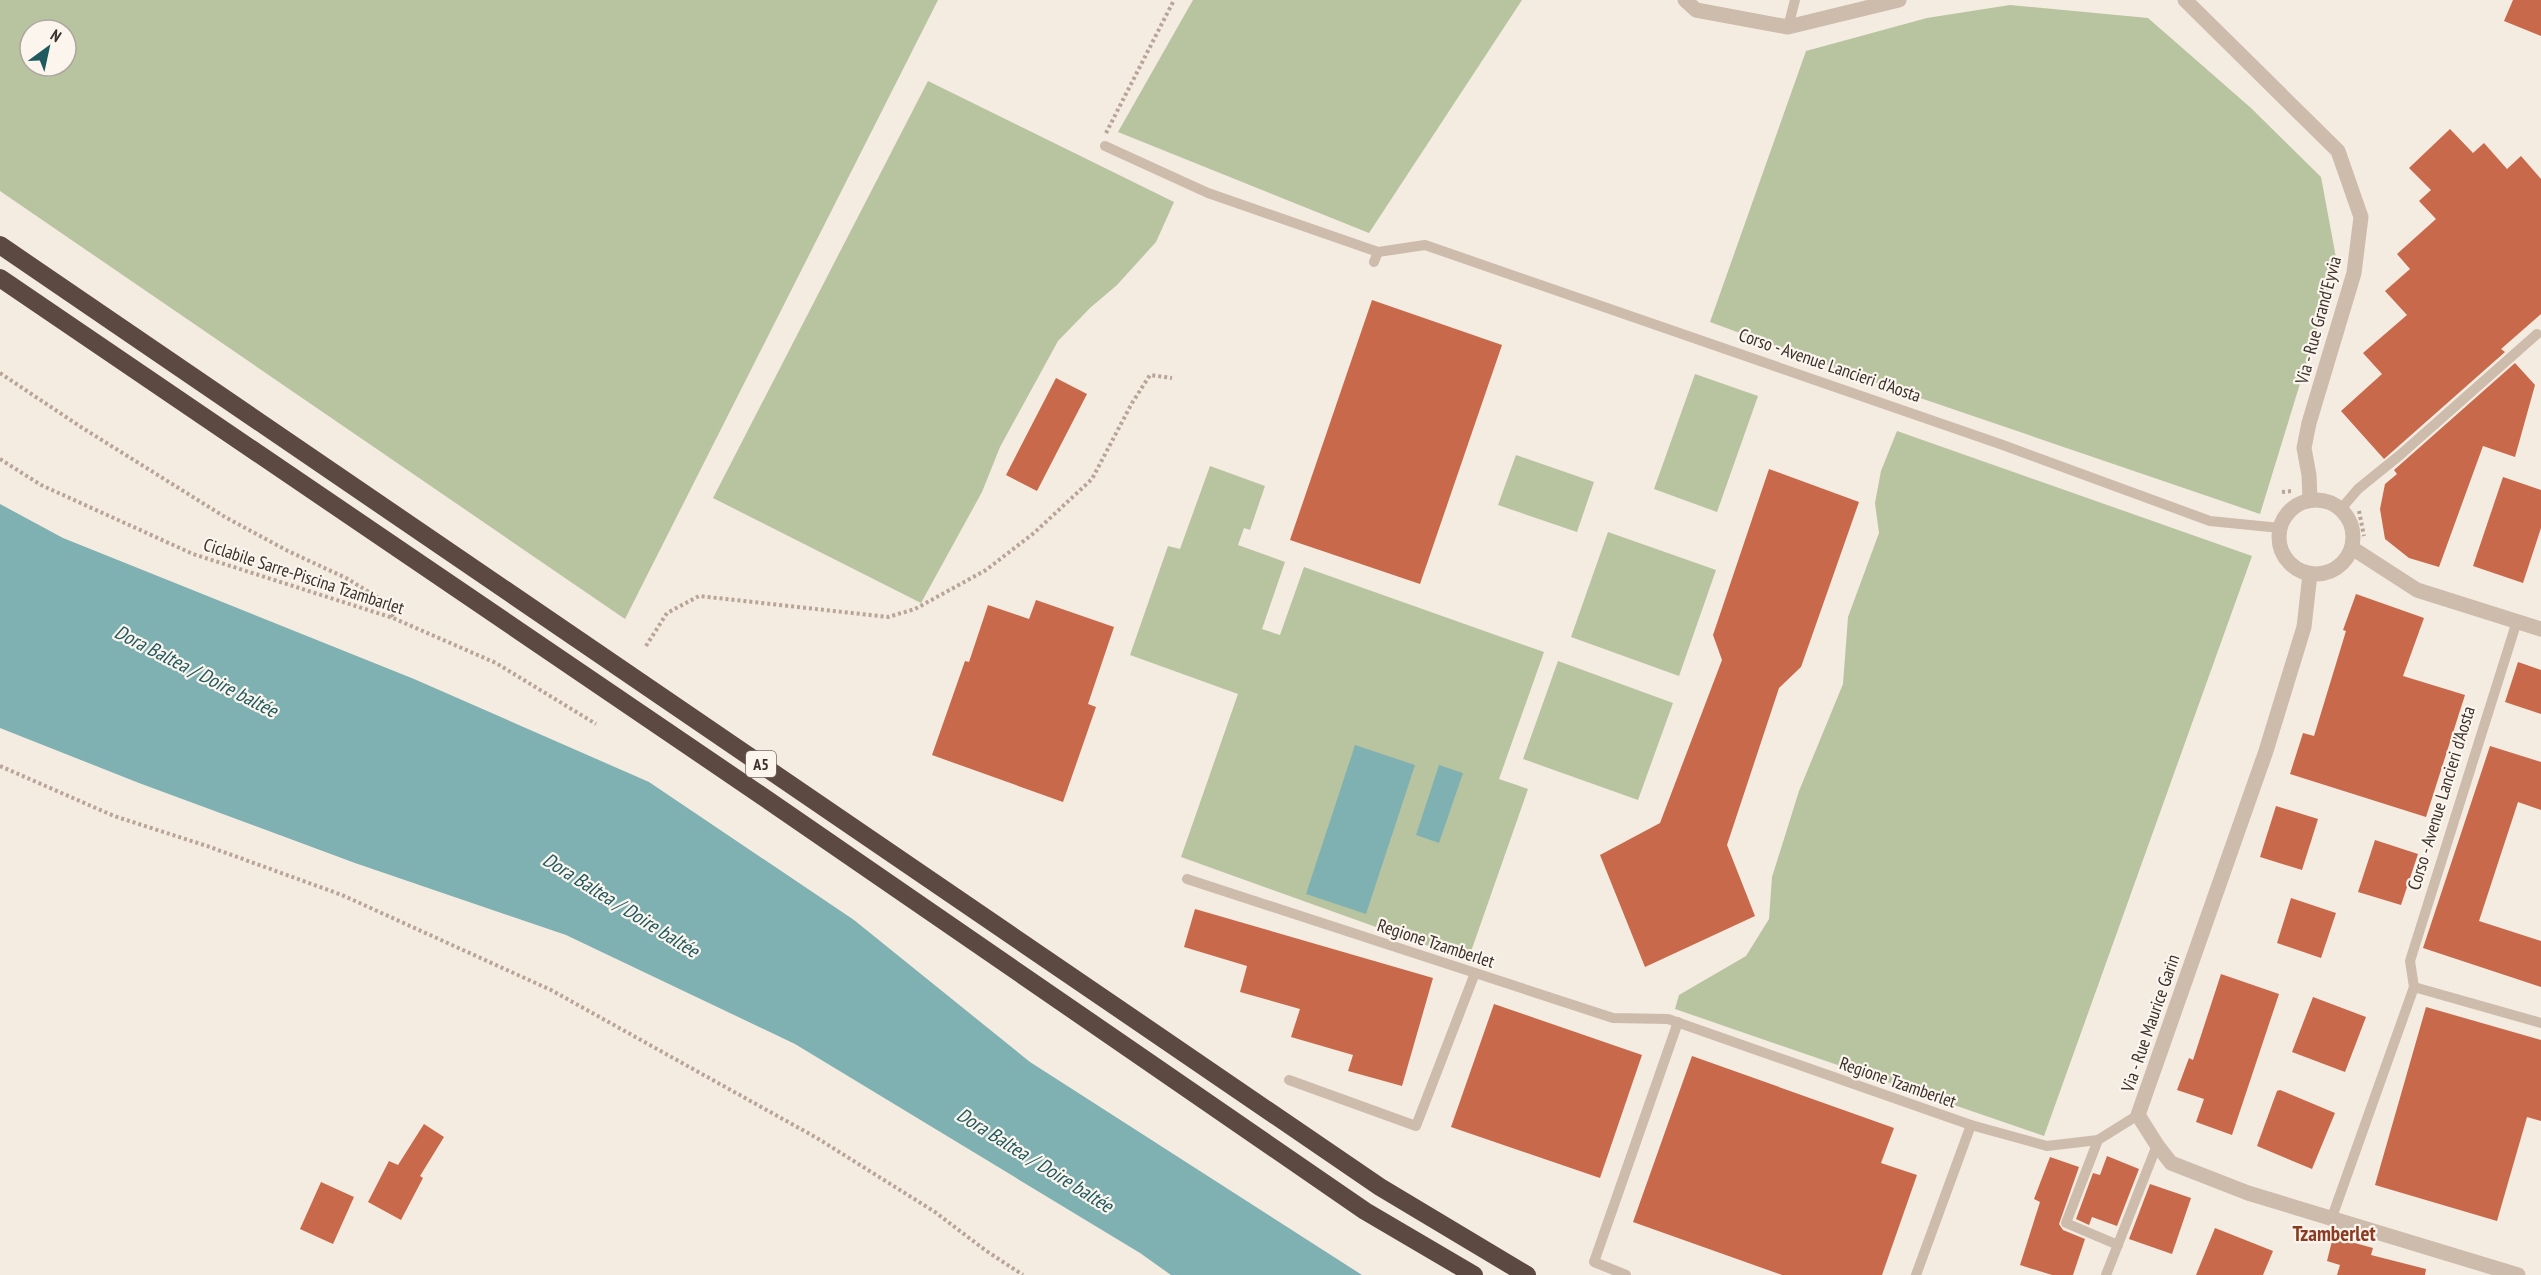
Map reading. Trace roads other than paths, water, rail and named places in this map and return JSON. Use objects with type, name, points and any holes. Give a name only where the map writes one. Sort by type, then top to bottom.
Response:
[{"type":"highway","name":"A5","points":[[0,245],[1380,1187],[1527,1275]]},
{"type":"highway","name":"A5","points":[[0,278],[743,783],[1365,1211],[1474,1275]]},
{"type":"street","points":[[1684,0],[1696,10],[1788,27],[1899,0]]},
{"type":"street","name":"Via - Rue Grand'Eyvia","points":[[2185,0],[2338,151],[2361,217],[2354,273],[2309,423],[2304,448],[2309,475],[2310,500]]},
{"type":"street","points":[[2310,500],[2330,502],[2341,509],[2352,525],[2354,537],[2349,556],[2336,569],[2327,573],[2310,574],[2298,570],[2283,554],[2279,543],[2280,528],[2291,509],[2310,500]]},
{"type":"street","points":[[2352,548],[2417,590],[2541,629]]},
{"type":"street","name":"Via - Rue Maurice Garin","points":[[2310,574],[2304,627],[2266,751],[2138,1115],[2171,1162],[2248,1193],[2518,1275]]},
{"type":"lane","points":[[1788,27],[1796,0]]},
{"type":"lane","name":"Corso - Avenue Lancieri d'Aosta","points":[[1105,146],[1208,193],[1376,257],[1425,245],[2000,444],[2210,521],[2280,528]]},
{"type":"lane","points":[[2341,509],[2358,489],[2537,334]]},
{"type":"lane","name":"Corso - Avenue Lancieri d'Aosta","points":[[2331,1220],[2414,987],[2410,961],[2517,621]]},
{"type":"lane","name":"Regione Tzamberlet","points":[[1187,879],[1613,1018],[1668,1019],[1678,1022],[1971,1125],[2047,1146],[2098,1140],[2138,1115]]},
{"type":"lane","points":[[1289,1080],[1416,1126],[1475,973]]},
{"type":"lane","points":[[2414,987],[2541,1023]]},
{"type":"lane","points":[[1626,1275],[1594,1262],[1678,1022]]},
{"type":"lane","name":"Regione Tzamberlet","points":[[1916,1275],[1971,1125]]},
{"type":"lane","points":[[2098,1140],[2066,1223],[2118,1245]]},
{"type":"lane","points":[[2106,1275],[2157,1145]]},
{"type":"water","name":"Dora Baltea / Doire baltée","points":[[0,504],[63,538],[414,679],[649,782],[854,920],[1030,1062],[1362,1275],[1171,1275],[1140,1253],[795,1044],[566,935],[355,863],[139,783],[0,728]]},
{"type":"water","points":[[1355,745],[1415,765],[1366,914],[1306,894]]},
{"type":"water","points":[[1439,765],[1463,773],[1439,843],[1416,835]]},
{"type":"district","name":"Tzamberlet","points":[[2334,1233]]}]
